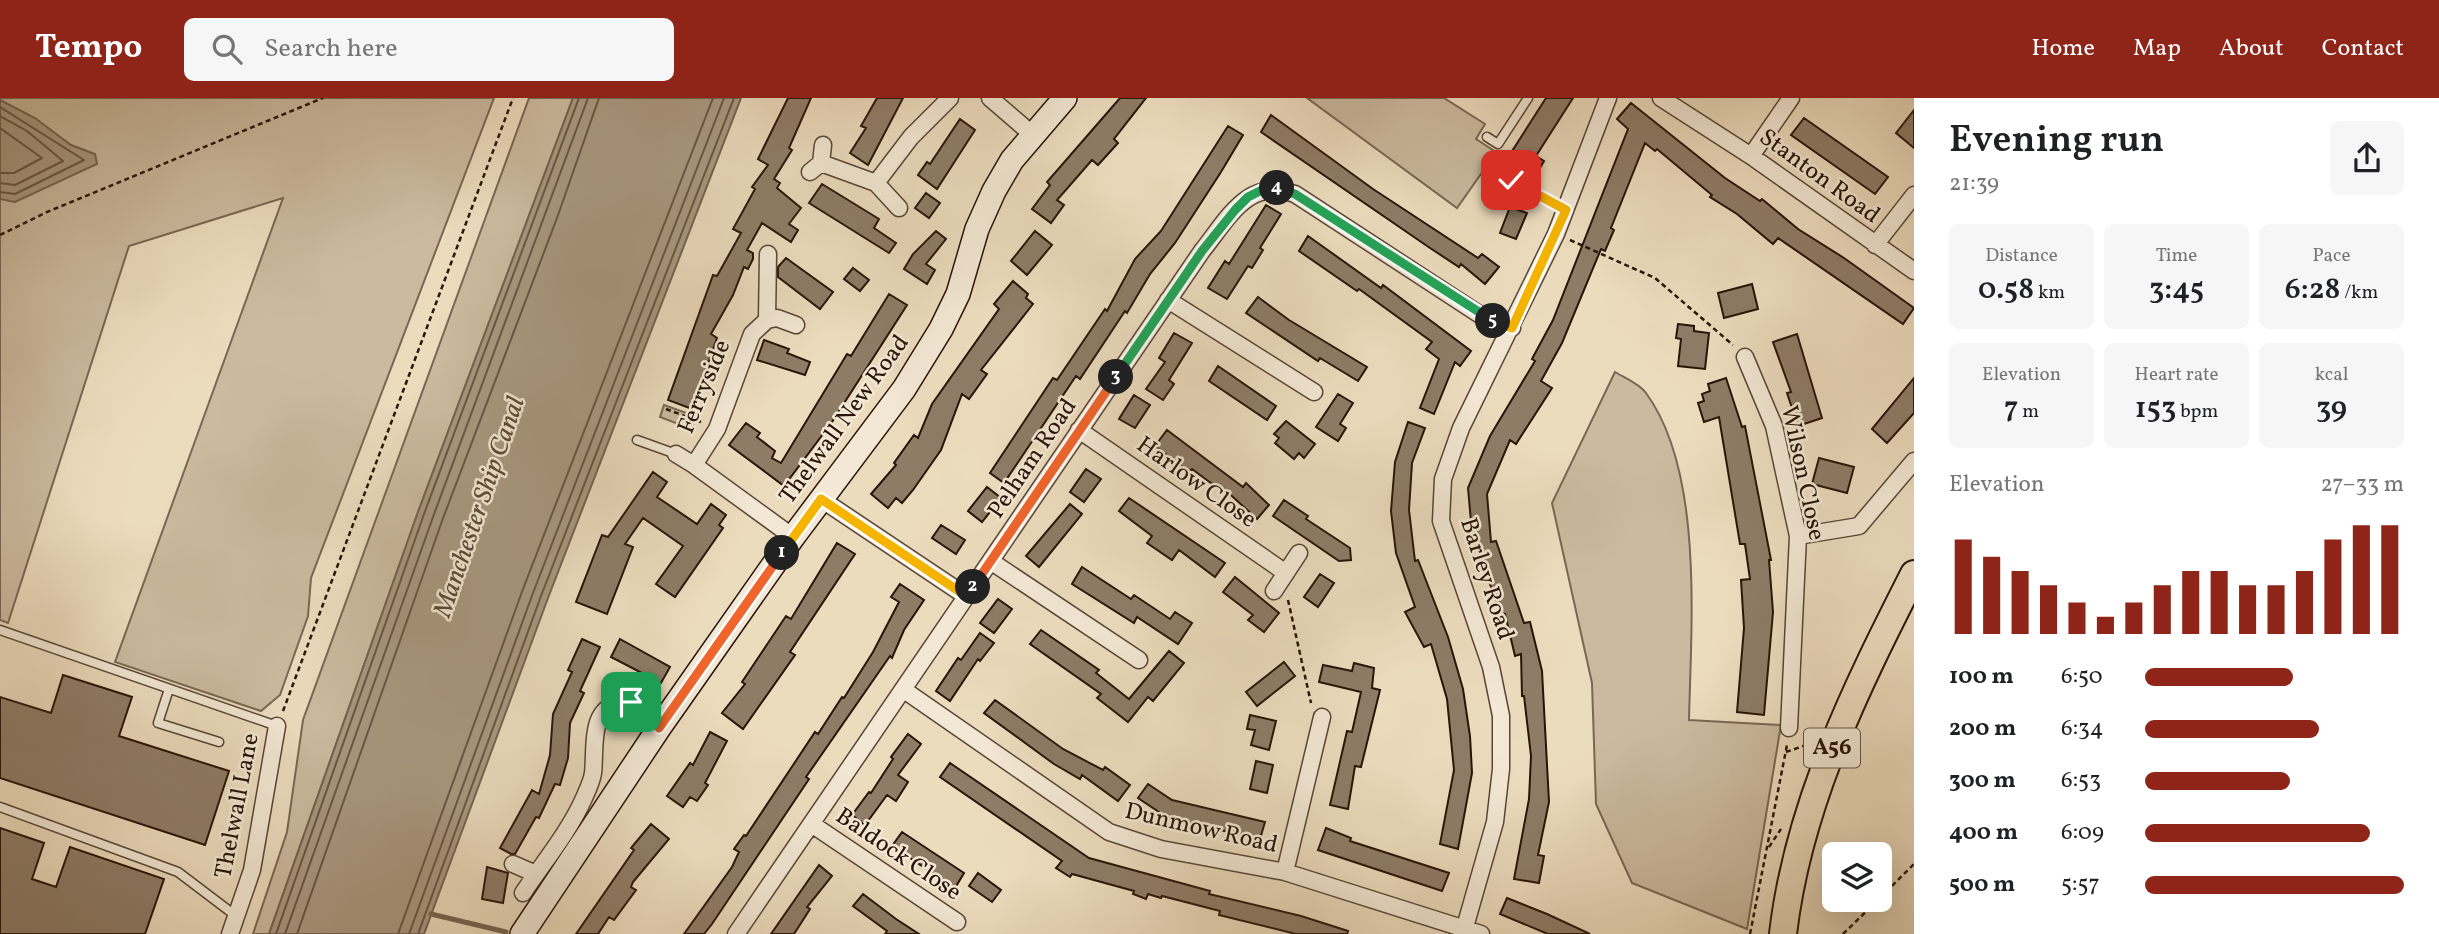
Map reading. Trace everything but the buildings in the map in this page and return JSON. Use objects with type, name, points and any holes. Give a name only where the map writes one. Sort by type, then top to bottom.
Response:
[{"type":"main road","name":"Thelwall New Road","points":[[522,934],[659,728],[793,537],[904,389],[941,329],[958,294],[977,229],[994,191],[1012,160],[1065,98]]},
{"type":"main road","name":"A56","points":[[1783,934],[1799,848],[1820,779],[1858,690],[1914,574]]},
{"type":"street","points":[[876,183],[911,136],[950,98]]},
{"type":"street","points":[[990,98],[1033,135]]},
{"type":"street","name":"Barley Road","points":[[1470,932],[1495,822],[1501,769],[1501,716],[1491,667],[1441,521],[1443,479],[1461,428],[1556,234],[1608,98]]},
{"type":"street","name":"Stanton Road","points":[[1661,98],[1751,156],[1914,271]]},
{"type":"street","points":[[1751,156],[1791,98]]},
{"type":"street","points":[[822,145],[815,168],[876,183],[898,208]]},
{"type":"street","name":"Pelham Road","points":[[736,934],[813,825],[1168,300],[1202,251],[1241,203],[1262,190],[1279,188],[1295,194],[1488,320],[1512,328]]},
{"type":"street","points":[[1875,246],[1914,195]]},
{"type":"street","points":[[768,254],[767,320],[777,318],[796,325]]},
{"type":"street","points":[[1168,300],[1314,391]]},
{"type":"street","name":"Ferryside","points":[[694,465],[717,429],[752,334],[767,320]]},
{"type":"street","name":"Wilson Close","points":[[1745,358],[1774,426],[1798,536],[1789,728]]},
{"type":"street","name":"Harlow Close","points":[[1079,430],[1286,573]]},
{"type":"street","name":"Ferryside","points":[[676,454],[793,537]]},
{"type":"street","points":[[1798,536],[1859,526],[1914,461]]},
{"type":"street","points":[[821,499],[966,596]]},
{"type":"street","points":[[1274,591],[1299,553]]},
{"type":"street","points":[[992,562],[1139,660]]},
{"type":"street","name":"Dunmow Road","points":[[904,690],[1109,832],[1161,849],[1285,872],[1470,932]]},
{"type":"street","points":[[523,893],[583,801],[593,775],[594,737],[601,714],[614,704],[631,702],[647,708],[659,728]]},
{"type":"street","points":[[1285,872],[1322,717]]},
{"type":"street","name":"Thelwall Lane","points":[[230,934],[252,870],[277,726]]},
{"type":"street","name":"Baldock Close","points":[[813,825],[957,922]]},
{"type":"street","points":[[513,864],[536,874]]},
{"type":"lane","points":[[1487,137],[1498,144],[1528,98]]},
{"type":"lane","points":[[637,440],[676,454]]},
{"type":"lane","points":[[0,631],[277,726]]},
{"type":"lane","points":[[169,689],[158,723],[219,742]]},
{"type":"lane","points":[[0,807],[178,872],[236,916]]},
{"type":"path","points":[[0,235],[47,212],[323,98]]},
{"type":"path","points":[[277,726],[513,98]]},
{"type":"path","points":[[1485,158],[1526,190],[1566,210]]},
{"type":"path","points":[[1556,234],[1655,278],[1722,332],[1745,358]]},
{"type":"path","points":[[666,409],[717,429]]},
{"type":"path","points":[[1286,573],[1288,598],[1313,712],[1322,717]]},
{"type":"path","points":[[1750,934],[1786,752]]},
{"type":"path","points":[[1892,886],[1914,864]]},
{"type":"path","points":[[1843,934],[1866,912]]},
{"type":"shaded area","points":[[0,98],[494,98],[311,578],[308,616],[280,695],[261,711],[115,662],[283,198],[129,246],[8,623],[0,620]]},
{"type":"shaded area","points":[[529,98],[573,98],[418,512],[269,934],[253,934],[287,832],[303,720]]},
{"type":"shaded area","points":[[1307,98],[1444,98],[1485,124],[1476,139],[1519,167],[1513,175],[1525,183],[1515,198],[1481,174],[1457,208]]},
{"type":"shaded area","points":[[1615,372],[1646,393],[1665,426],[1686,506],[1692,596],[1689,720],[1781,725],[1747,929],[1632,883],[1596,804],[1592,683],[1552,503]]},
{"type":"shaded area","points":[[664,405],[695,416],[691,429],[660,417]]},
{"type":"water","name":"Manchester Ship Canal","points":[[573,98],[741,98],[548,598],[424,934],[269,934],[418,512]]},
{"type":"water","points":[[0,100],[35,118],[71,145],[95,154],[97,164],[15,202],[0,199]]},
{"type":"waterway","points":[[431,914],[506,932]]},
{"type":"route","points":[[631,702],[647,708],[659,728],[821,499],[966,596],[992,562],[1202,251],[1235,210],[1248,197],[1262,190],[1279,188],[1295,194],[1488,320],[1512,328],[1566,210],[1511,180]]}]
